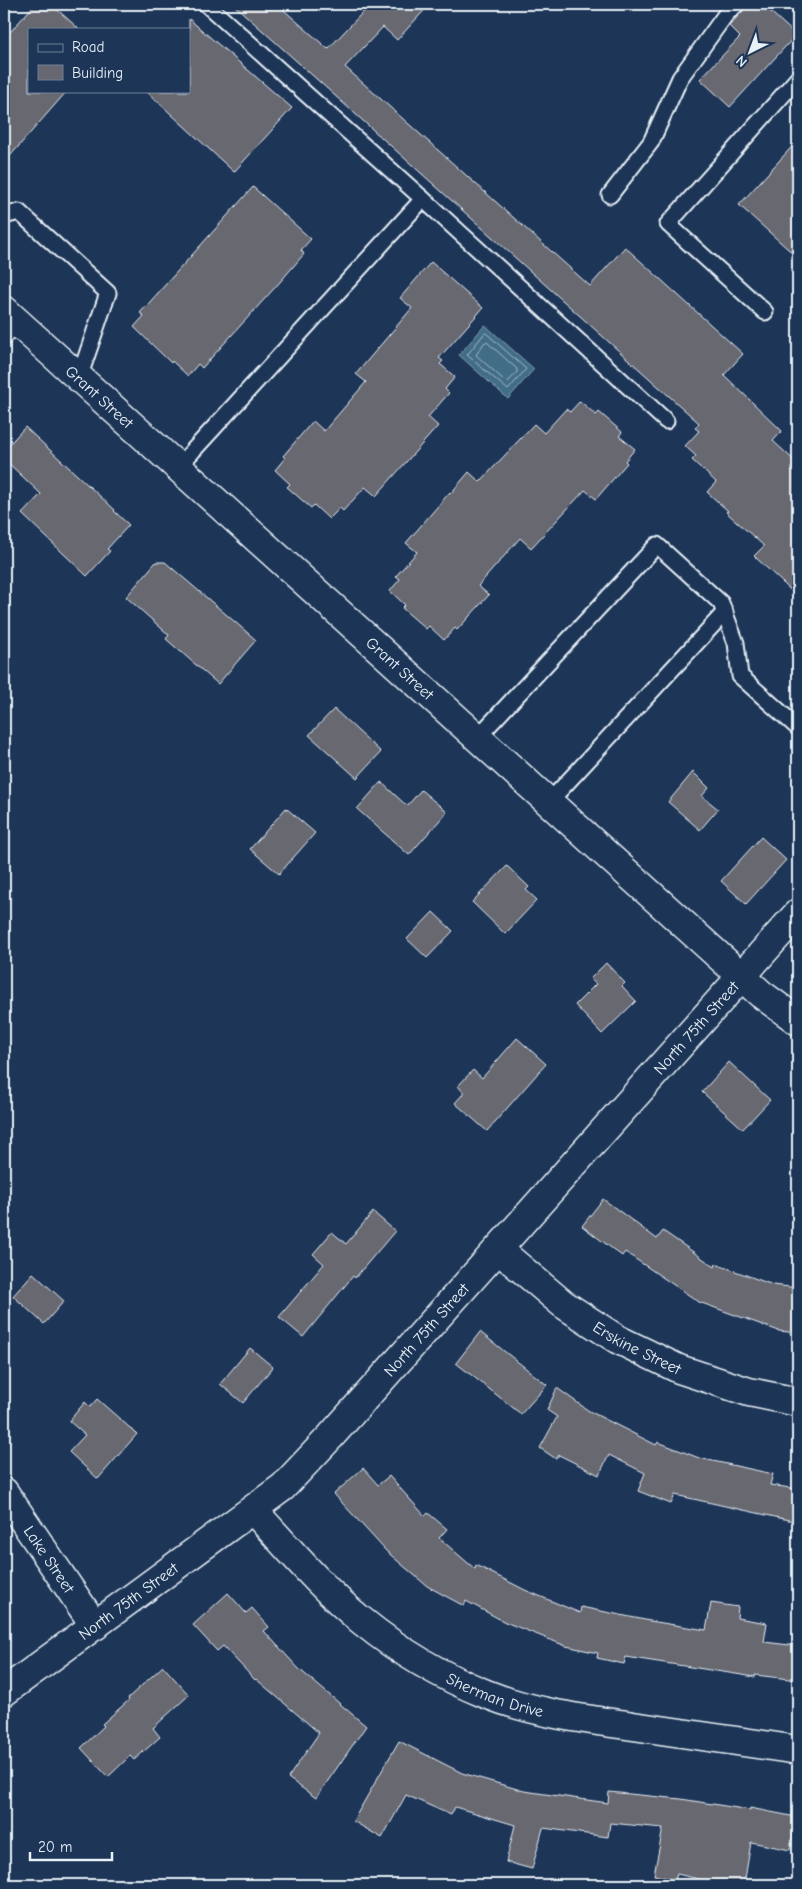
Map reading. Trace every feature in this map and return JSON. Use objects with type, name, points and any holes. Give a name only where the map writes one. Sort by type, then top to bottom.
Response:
[{"type":"street","name":"Grant Street","points":[[8,323],[79,378],[761,994],[798,1021]]},
{"type":"street","name":"North 75th Street","points":[[4,1692],[283,1487],[311,1459],[499,1250],[798,913]]},
{"type":"street","name":"Erskine Street","points":[[499,1250],[563,1304],[617,1339],[679,1369],[749,1392],[798,1402]]},
{"type":"street","name":"Lake Street","points":[[4,1492],[96,1626]]},
{"type":"street","name":"Sherman Drive","points":[[254,1510],[332,1596],[362,1622],[403,1651],[437,1671],[487,1694],[529,1708],[569,1717],[798,1750]]},
{"type":"lane","points":[[206,4],[666,421]]},
{"type":"lane","points":[[610,194],[651,142],[680,78],[726,14],[737,4]]},
{"type":"lane","points":[[765,312],[668,224],[798,78]]},
{"type":"lane","points":[[178,468],[423,199]]},
{"type":"lane","points":[[4,216],[19,212],[108,293],[79,378]]},
{"type":"lane","points":[[478,738],[657,545],[721,603],[736,643],[740,676],[798,728]]},
{"type":"lane","points":[[549,802],[725,612]]},
{"type":"water","points":[[485,325],[534,369],[508,399],[459,355]]},
{"type":"building","points":[[35,4],[51,4],[78,28],[28,28],[28,92],[66,92],[4,163],[4,39]]},
{"type":"building","points":[[233,4],[277,4],[328,49],[365,10],[359,4],[430,4],[397,40],[383,27],[345,67],[590,286],[625,247],[743,354],[724,375],[782,431],[773,441],[798,464],[798,597],[754,556],[764,546],[707,492],[716,482],[692,460],[696,456],[685,446],[699,431],[695,428],[699,423]]},
{"type":"building","points":[[749,4],[762,4],[796,35],[730,107],[700,79],[740,37],[729,26]]},
{"type":"building","points":[[189,19],[292,108],[234,172],[147,92],[190,92]]},
{"type":"building","points":[[798,140],[798,258],[739,205]]},
{"type":"building","points":[[253,187],[311,239],[301,250],[304,254],[280,282],[202,368],[198,364],[188,376],[172,361],[171,363],[134,327],[144,316],[140,313]]},
{"type":"building","points":[[431,262],[483,308],[439,358],[443,361],[440,364],[455,377],[445,389],[449,393],[428,417],[438,426],[376,496],[365,487],[343,511],[340,508],[329,519],[314,505],[311,508],[287,487],[290,484],[275,470],[285,458],[283,456],[313,421],[324,431],[366,382],[356,374],[412,308],[400,298]]},
{"type":"building","points":[[580,401],[596,415],[599,412],[622,432],[619,436],[635,449],[625,461],[627,463],[596,499],[585,490],[531,548],[520,538],[478,586],[489,595],[457,630],[455,628],[444,640],[429,626],[426,629],[402,608],[405,605],[390,591],[400,579],[396,576],[417,552],[406,543],[469,472],[480,482],[534,424],[544,433],[566,409],[570,412]]},
{"type":"building","points":[[25,427],[129,525],[107,549],[110,551],[87,576],[22,514],[41,494],[4,459],[4,450]]},
{"type":"building","points":[[156,562],[165,562],[256,640],[218,684],[166,639],[169,635],[126,597]]},
{"type":"building","points":[[334,709],[381,752],[357,778],[309,735]]},
{"type":"building","points":[[693,772],[709,788],[702,796],[718,809],[700,830],[668,802]]},
{"type":"building","points":[[381,782],[407,806],[421,790],[447,812],[409,855],[357,809]]},
{"type":"building","points":[[286,808],[315,833],[279,874],[250,849]]},
{"type":"building","points":[[761,837],[786,860],[746,904],[721,881]]},
{"type":"building","points":[[507,866],[529,887],[526,890],[537,900],[505,934],[472,902]]},
{"type":"building","points":[[433,912],[453,931],[427,958],[407,939]]},
{"type":"building","points":[[606,963],[625,983],[622,986],[636,1001],[602,1034],[575,1005],[596,984],[590,979]]},
{"type":"building","points":[[517,1038],[546,1064],[487,1131],[455,1103],[464,1093],[458,1086],[473,1070],[482,1078]]},
{"type":"building","points":[[729,1062],[770,1100],[743,1129],[702,1092]]},
{"type":"building","points":[[603,1199],[657,1239],[663,1231],[715,1267],[716,1264],[773,1285],[798,1288],[798,1333],[779,1331],[699,1302],[625,1252],[622,1256],[582,1226]]},
{"type":"building","points":[[373,1212],[395,1231],[355,1278],[353,1276],[303,1337],[279,1317],[324,1264],[313,1254],[332,1232],[346,1244]]},
{"type":"building","points":[[33,1273],[64,1301],[44,1324],[13,1296]]},
{"type":"building","points":[[480,1332],[547,1385],[521,1414],[456,1363]]},
{"type":"building","points":[[250,1348],[273,1367],[243,1403],[220,1384]]},
{"type":"building","points":[[557,1388],[589,1411],[656,1445],[658,1442],[699,1458],[773,1474],[770,1485],[798,1489],[798,1522],[675,1495],[671,1504],[638,1491],[645,1473],[609,1455],[599,1475],[559,1455],[556,1459],[540,1448],[557,1417],[547,1410]]},
{"type":"building","points":[[97,1399],[137,1434],[98,1479],[69,1452],[85,1435],[69,1421],[85,1402],[90,1407]]},
{"type":"building","points":[[363,1468],[378,1485],[389,1476],[425,1516],[428,1513],[447,1529],[439,1538],[475,1569],[476,1565],[525,1590],[580,1613],[581,1607],[706,1630],[711,1603],[738,1607],[737,1618],[767,1623],[764,1642],[798,1646],[798,1680],[755,1675],[755,1677],[626,1657],[624,1664],[597,1658],[598,1653],[566,1646],[505,1622],[466,1601],[464,1606],[427,1586],[386,1551],[334,1494]]},
{"type":"building","points":[[228,1593],[246,1613],[252,1608],[269,1627],[264,1631],[299,1669],[366,1726],[316,1798],[288,1778],[319,1733],[255,1680],[223,1646],[217,1651],[193,1625]]},
{"type":"building","points":[[163,1666],[189,1695],[153,1728],[160,1737],[134,1760],[130,1756],[108,1777],[81,1748],[104,1726],[102,1724],[129,1700],[128,1698]]},
{"type":"building","points":[[399,1741],[462,1773],[524,1791],[608,1803],[609,1792],[681,1799],[750,1810],[750,1808],[796,1817],[790,1850],[751,1842],[744,1885],[724,1885],[677,1874],[675,1880],[654,1875],[663,1828],[610,1823],[608,1837],[543,1828],[532,1869],[506,1862],[515,1825],[455,1807],[451,1815],[406,1795],[382,1838],[353,1821]]}]
